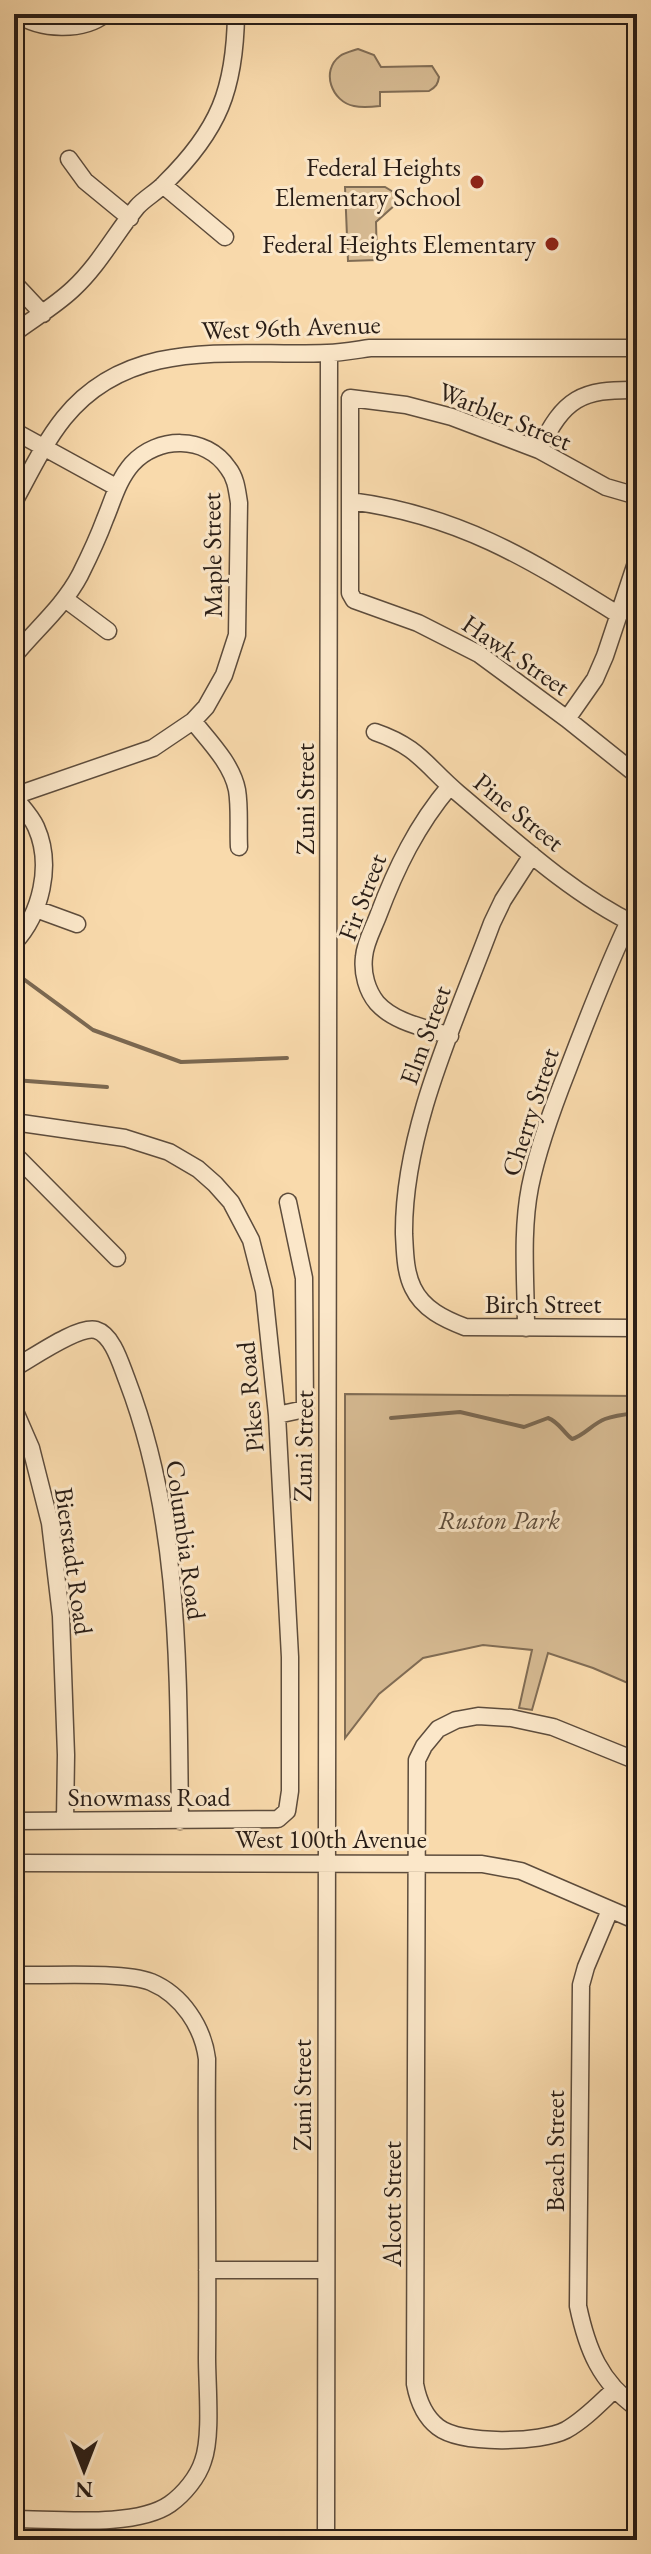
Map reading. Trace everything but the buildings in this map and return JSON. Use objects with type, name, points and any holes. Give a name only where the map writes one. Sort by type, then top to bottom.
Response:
[{"type":"street","points":[[17,14],[29,22],[53,26],[91,22],[105,14]]},
{"type":"street","points":[[14,333],[74,289],[138,206],[195,151],[221,108],[232,77],[236,52],[236,14]]},
{"type":"street","points":[[69,159],[85,181],[130,218]]},
{"type":"street","points":[[163,185],[225,237]]},
{"type":"street","points":[[14,283],[43,314]]},
{"type":"street","name":"West 96th Avenue","points":[[14,502],[44,446],[75,405],[120,373],[147,363],[198,354],[329,353],[370,348],[637,348]]},
{"type":"street","name":"Zuni Street","points":[[326,2540],[329,353]]},
{"type":"street","points":[[539,450],[548,431],[572,403],[604,389],[637,390]]},
{"type":"street","name":"Warbler Street","points":[[350,501],[350,398],[406,405],[452,417],[539,450],[606,487],[637,496]]},
{"type":"street","points":[[14,431],[116,487]]},
{"type":"street","name":"Maple Street","points":[[14,656],[65,599],[91,552],[116,487],[132,463],[164,444],[191,443],[205,448],[228,467],[236,483],[239,503],[237,635],[224,675],[206,707],[193,721]]},
{"type":"street","points":[[350,501],[402,510],[473,533],[520,554],[619,615]]},
{"type":"street","name":"Hawk Street","points":[[350,501],[350,593],[354,600],[418,623],[479,654],[637,775]]},
{"type":"street","points":[[567,719],[595,679],[637,560]]},
{"type":"street","points":[[65,599],[108,631]]},
{"type":"street","points":[[14,943],[36,909],[41,890],[43,852],[33,821],[14,796],[153,748],[193,721],[220,754],[232,776],[237,790],[239,847]]},
{"type":"street","name":"Pine Street","points":[[375,732],[410,748],[532,855],[585,894],[633,923]]},
{"type":"street","name":"Fir Street","points":[[450,786],[428,812],[406,849],[364,957],[368,987],[382,1009],[398,1018],[450,1036]]},
{"type":"street","name":"Elm Street","points":[[405,1244],[407,1184],[425,1106],[492,923],[532,855]]},
{"type":"street","points":[[36,909],[77,924]]},
{"type":"street","name":"Cherry Street","points":[[526,1328],[525,1243],[534,1168],[602,977],[633,923]]},
{"type":"street","name":"Pikes Road","points":[[22,1123],[125,1138],[169,1152],[198,1169],[231,1202],[251,1240],[261,1277],[277,1415],[290,1657],[290,1791],[283,1815]]},
{"type":"street","points":[[14,1154],[117,1258]]},
{"type":"street","points":[[277,1415],[305,1409],[304,1278],[288,1202]]},
{"type":"street","name":"Birch Street","points":[[405,1244],[411,1285],[431,1310],[465,1327],[637,1328]]},
{"type":"street","name":"Columbia Road","points":[[14,1368],[80,1331],[94,1329],[105,1336],[117,1356],[145,1434],[172,1569],[178,1674],[180,1821]]},
{"type":"street","name":"Bierstadt Road","points":[[14,1409],[31,1448],[52,1539],[61,1616],[65,1821]]},
{"type":"street","name":"Alcott Street","points":[[614,2390],[568,2429],[528,2439],[459,2436],[439,2428],[421,2405],[415,2384],[416,1780],[417,1760],[433,1734],[456,1720],[478,1716],[511,1718],[553,1727],[637,1761]]},
{"type":"street","name":"Snowmass Road","points":[[14,1821],[271,1820],[283,1815]]},
{"type":"street","name":"West 100th Avenue","points":[[14,1863],[482,1864],[521,1871],[637,1921]]},
{"type":"street","name":"Beach Street","points":[[610,1910],[581,1985],[578,2306],[584,2335],[594,2359],[614,2390],[637,2408]]},
{"type":"street","points":[[14,1975],[125,1977],[150,1981],[177,1998],[189,2014],[202,2038],[207,2059],[207,2440],[203,2462],[174,2501],[142,2516],[14,2519]]},
{"type":"street","points":[[207,2270],[326,2270]]},
{"type":"green space","points":[[358,49],[374,55],[381,67],[432,66],[439,77],[437,83],[429,91],[380,92],[380,106],[360,107],[346,103],[331,85],[331,70],[340,56]]},
{"type":"green space","points":[[345,187],[385,187],[395,193],[396,204],[376,222],[377,260],[348,261]]},
{"type":"green space","name":"Ruston Park","points":[[345,1394],[637,1396],[637,1687],[548,1653],[532,1710],[519,1708],[532,1650],[483,1645],[423,1658],[379,1694],[345,1738]]},
{"type":"waterway","points":[[18,975],[93,1030],[181,1062],[287,1058]]},
{"type":"waterway","points":[[14,1080],[107,1087]]},
{"type":"waterway","points":[[391,1418],[460,1412],[524,1427],[548,1418],[572,1439],[605,1419],[637,1413]]},
{"type":"place","name":"Federal Heights Elementary School","points":[[477,182]]},
{"type":"place","name":"Federal Heights Elementary","points":[[552,244]]}]
